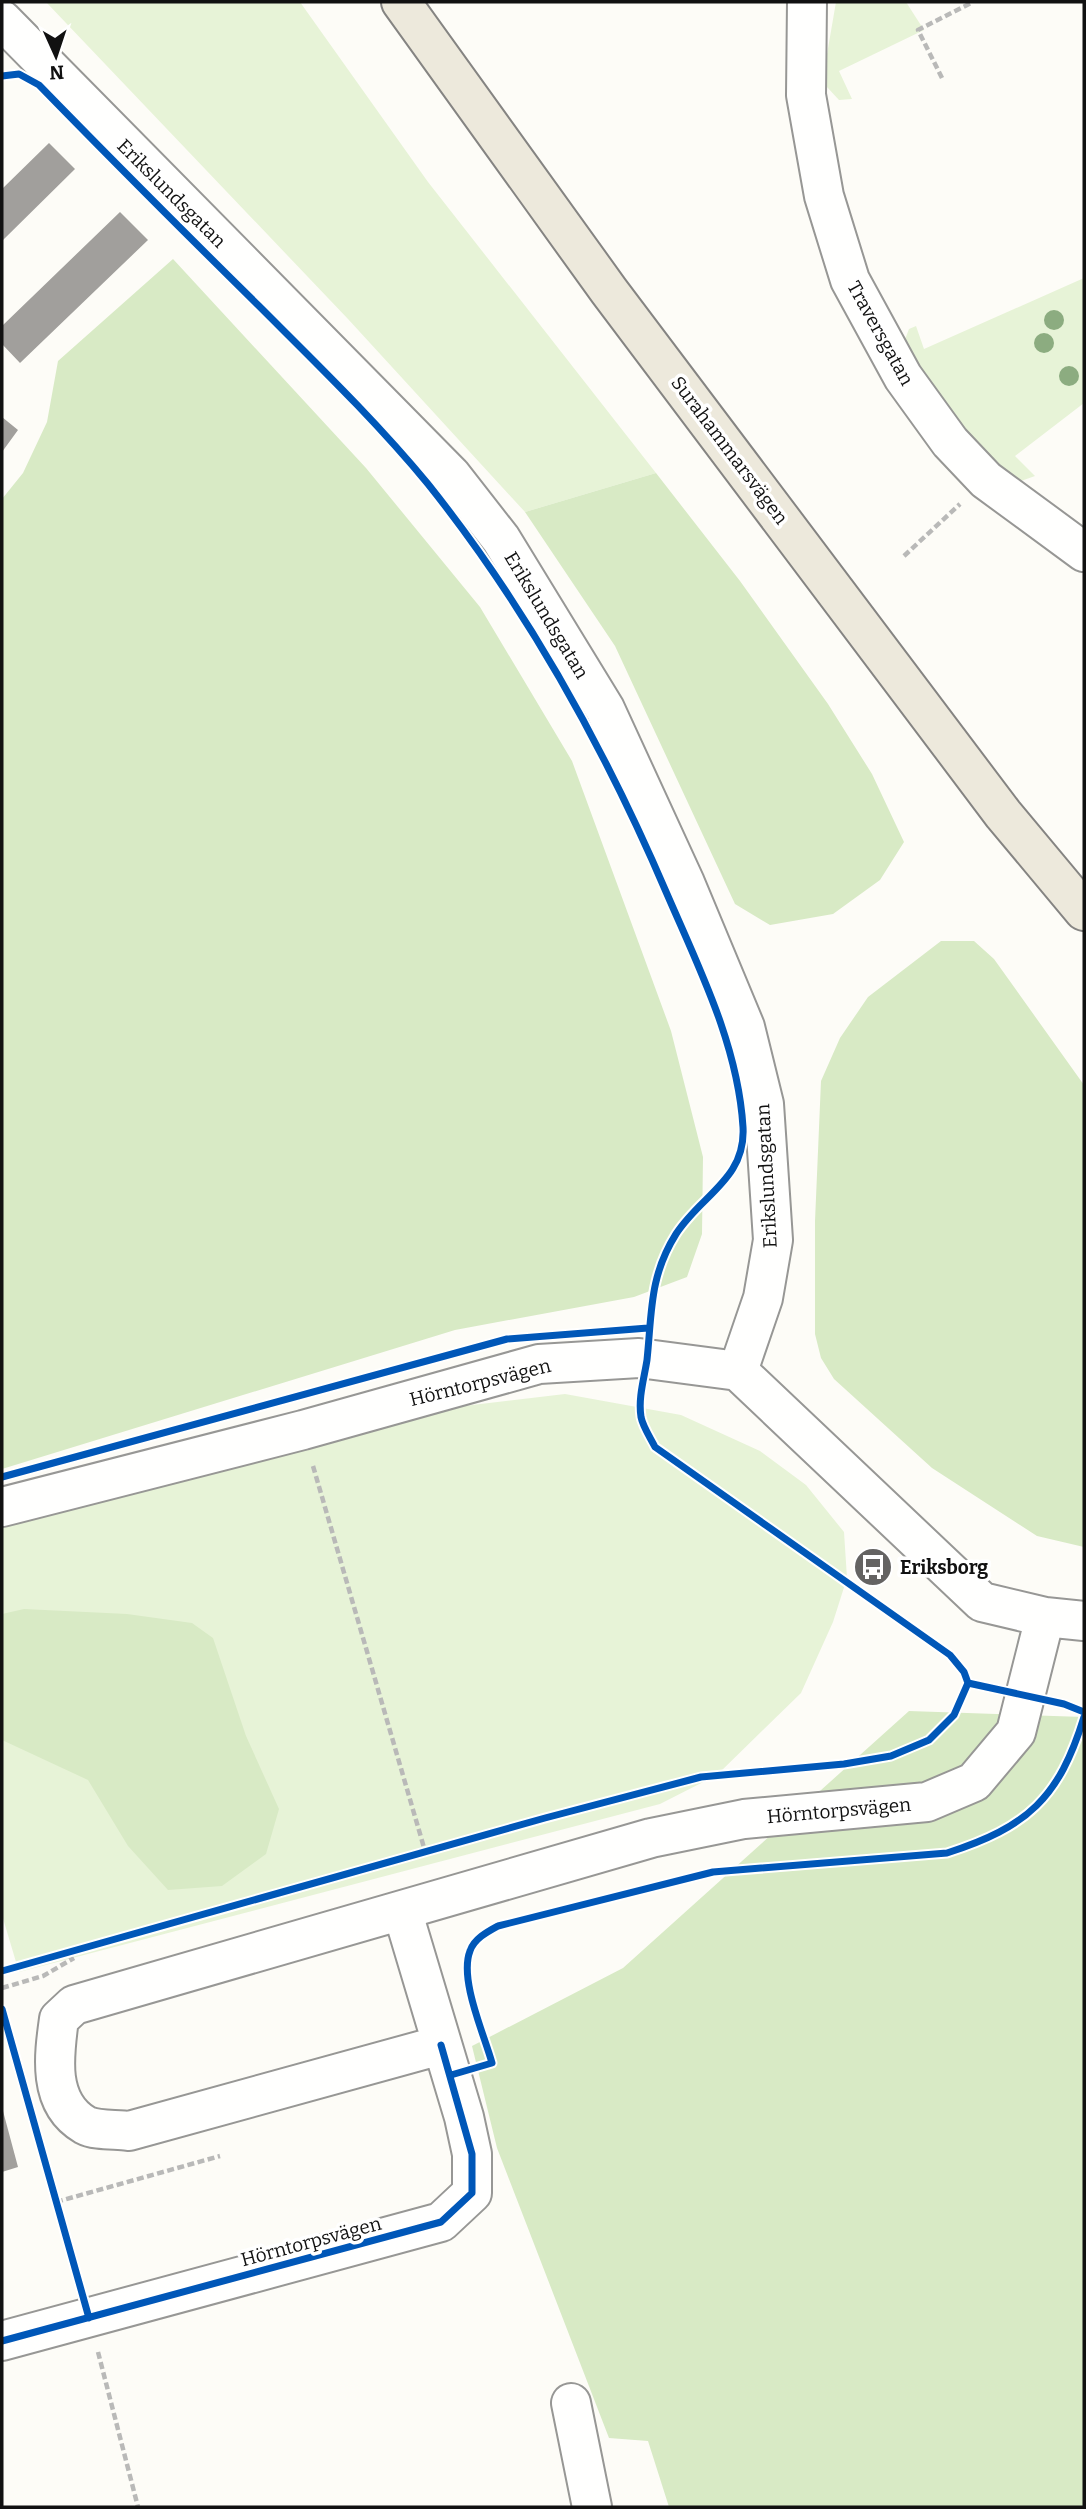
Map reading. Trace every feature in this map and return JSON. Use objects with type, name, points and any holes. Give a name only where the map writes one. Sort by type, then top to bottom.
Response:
[{"type":"main road","name":"Surahammarsvägen","points":[[401,2],[609,291],[1003,814],[1080,908]]},
{"type":"street","name":"Traversgatan","points":[[807,2],[806,96],[824,196],[850,280],[903,377],[950,442],[986,480],[1084,552]]},
{"type":"street","name":"Erikslundsgatan","points":[[5,32],[451,474],[501,539],[605,709],[685,883],[745,1027],[764,1104],[773,1240],[763,1298],[738,1371]]},
{"type":"street","name":"Hörntorpsvägen","points":[[2,1507],[303,1430],[538,1364],[639,1358],[738,1371]]},
{"type":"street","points":[[738,1371],[982,1602],[1045,1617],[1084,1621]]},
{"type":"street","name":"Hörntorpsvägen","points":[[441,2045],[129,2131],[87,2126],[64,2106],[57,2085],[54,2059],[59,2019],[74,2005],[651,1838],[744,1819],[927,1802],[974,1782],[1016,1732],[1045,1617]]},
{"type":"street","name":"Hörntorpsvägen","points":[[2,2342],[441,2222],[472,2193],[472,2154],[402,1910]]},
{"type":"street","points":[[571,2403],[592,2507]]},
{"type":"path","points":[[942,78],[918,30],[973,2]]},
{"type":"path","points":[[904,556],[986,480]]},
{"type":"path","points":[[303,1430],[425,1852]]},
{"type":"path","points":[[411,1855],[438,1848]]},
{"type":"path","points":[[55,1956],[81,1948]]},
{"type":"path","points":[[2,1987],[43,1976],[74,1958]]},
{"type":"path","points":[[55,2202],[220,2156]]},
{"type":"path","points":[[52,2189],[59,2215]]},
{"type":"path","points":[[89,2318],[138,2507]]},
{"type":"green space","points":[[46,2],[300,2],[428,182],[656,473],[525,512],[348,319]]},
{"type":"green space","points":[[836,2],[906,2],[924,30],[839,71],[852,99],[839,100],[826,86],[826,60]]},
{"type":"green space","points":[[173,259],[366,468],[480,607],[572,761],[671,1031],[703,1157],[702,1234],[687,1277],[634,1297],[455,1330],[2,1469],[2,499],[23,473],[47,422],[58,361]]},
{"type":"green space","points":[[1084,278],[1084,403],[1015,456],[1035,476],[1021,481],[1011,479],[956,421],[904,342],[909,329],[916,326],[924,349]]},
{"type":"green space","points":[[656,473],[740,581],[828,704],[872,774],[904,842],[880,880],[833,914],[770,925],[735,904],[615,646],[525,512]]},
{"type":"green space","points":[[941,941],[974,941],[994,959],[1084,1085],[1084,1547],[1037,1536],[932,1468],[834,1379],[821,1358],[815,1334],[815,1221],[821,1081],[840,1038],[868,997]]},
{"type":"green space","points":[[565,1394],[681,1415],[760,1451],[806,1485],[844,1532],[847,1578],[833,1622],[801,1693],[717,1775],[660,1804],[19,1972],[2,1915],[2,1528],[447,1408]]},
{"type":"green space","points":[[24,1609],[127,1614],[192,1623],[213,1638],[246,1736],[279,1809],[266,1854],[222,1886],[168,1890],[128,1846],[88,1780],[2,1740],[2,1614]]},
{"type":"green space","points":[[909,1711],[1084,1717],[1084,2507],[669,2507],[648,2441],[609,2438],[497,2148],[472,2046],[623,1968]]},
{"type":"building","points":[[49,143],[75,169],[2,241],[2,189]]},
{"type":"building","points":[[120,212],[148,240],[20,363],[2,344],[2,326]]},
{"type":"building","points":[[2,417],[18,430],[2,452]]},
{"type":"building","points":[[2,2112],[18,2167],[2,2172]]},
{"type":"cycle path","points":[[2,76],[19,74],[39,85],[346,393],[428,484],[464,531],[531,630],[590,733],[643,840],[715,1007],[734,1066],[743,1127],[742,1145],[730,1173],[676,1234],[656,1280],[640,1403],[642,1421],[655,1447],[950,1655],[964,1672],[968,1683],[1064,1704],[1084,1712]]},
{"type":"cycle path","points":[[2,1477],[507,1339],[648,1328]]},
{"type":"cycle path","points":[[2,1971],[545,1818],[701,1777],[844,1764],[891,1756],[929,1740],[954,1715],[968,1683]]},
{"type":"cycle path","points":[[451,2075],[492,2063],[470,1991],[467,1963],[475,1943],[494,1928],[713,1872],[947,1853],[975,1843],[1019,1820],[1051,1789],[1063,1769],[1084,1717]]},
{"type":"cycle path","points":[[2,2009],[89,2318]]},
{"type":"cycle path","points":[[2,2341],[441,2222],[472,2193],[472,2154],[441,2045]]},
{"type":"place","name":"Eriksborg","points":[[873,1567]]}]
